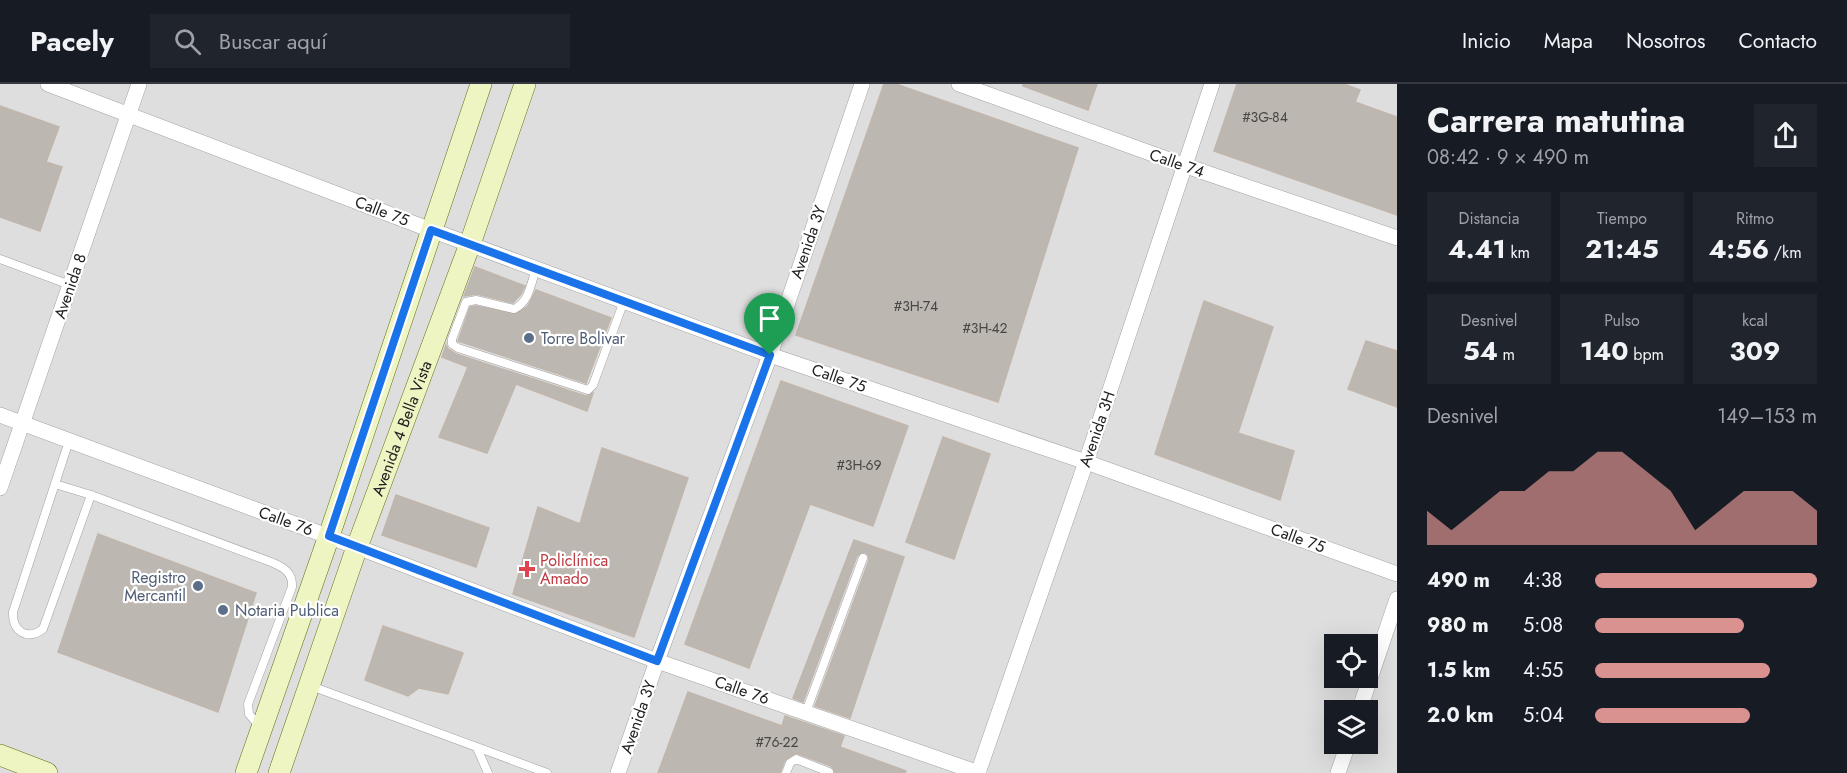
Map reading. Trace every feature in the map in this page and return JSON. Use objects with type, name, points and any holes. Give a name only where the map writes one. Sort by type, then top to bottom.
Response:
[{"type":"street","name":"Calle 75","points":[[48,84],[431,230],[770,355],[1086,462],[1397,574]]},
{"type":"street","name":"Avenida 8","points":[[0,488],[4,466],[23,424],[139,84]]},
{"type":"street","name":"Avenida 4 Bella Vista","points":[[246,773],[329,536],[481,84]]},
{"type":"street","name":"Avenida 4 Bella Vista","points":[[279,773],[357,547],[470,244],[525,84]]},
{"type":"street","name":"Avenida 3Y","points":[[618,773],[770,355],[861,84]]},
{"type":"street","name":"Calle 74","points":[[959,84],[1186,166],[1397,238]]},
{"type":"street","name":"Avenida 3H","points":[[979,773],[1212,84]]},
{"type":"street","name":"Calle 76","points":[[0,415],[329,536],[657,661],[979,773]]},
{"type":"street","points":[[1363,700],[1397,599]]},
{"type":"street","points":[[1338,773],[1345,754]]},
{"type":"street","points":[[0,755],[47,773]]},
{"type":"lane","points":[[0,259],[70,285]]},
{"type":"lane","points":[[536,268],[527,297],[518,308],[476,300],[466,302],[452,344],[458,348],[588,390],[593,385],[624,301]]},
{"type":"lane","points":[[69,441],[13,612],[15,626],[23,634],[38,633],[46,624],[91,495]]},
{"type":"lane","points":[[55,484],[91,495],[285,569],[292,580],[292,587],[248,704],[249,714],[262,729]]},
{"type":"lane","points":[[806,712],[863,558]]},
{"type":"lane","points":[[309,686],[547,773]]},
{"type":"lane","points":[[477,747],[488,773]]},
{"type":"lane","points":[[786,773],[790,763],[796,759],[830,773]]},
{"type":"shaded area","points":[[0,84],[1397,84],[1397,773],[0,773]]},
{"type":"building","points":[[884,84],[896,84],[1078,148],[998,402],[796,335]]},
{"type":"building","points":[[1023,84],[1097,84],[1088,110],[1023,86]]},
{"type":"building","points":[[1237,84],[1344,84],[1360,90],[1355,102],[1397,117],[1397,215],[1214,151]]},
{"type":"building","points":[[0,106],[59,127],[46,162],[62,167],[40,231],[0,217]]},
{"type":"building","points":[[475,267],[525,286],[513,303],[477,294],[464,296]]},
{"type":"building","points":[[536,290],[611,318],[586,383],[458,341],[470,307],[476,306],[516,314],[528,306]]},
{"type":"building","points":[[1204,301],[1273,327],[1238,433],[1294,451],[1280,500],[1155,454]]},
{"type":"building","points":[[1366,341],[1397,351],[1397,407],[1348,389]]},
{"type":"building","points":[[446,345],[456,354],[586,396],[593,393],[587,411],[516,384],[487,453],[439,437],[468,367],[442,357]]},
{"type":"building","points":[[781,381],[908,426],[873,526],[810,504],[749,668],[685,644]]},
{"type":"building","points":[[943,437],[990,454],[954,559],[906,542]]},
{"type":"building","points":[[602,448],[688,478],[634,637],[513,594],[538,507],[580,524]]},
{"type":"building","points":[[396,495],[489,528],[476,567],[382,535]]},
{"type":"building","points":[[98,534],[256,593],[218,712],[58,652]]},
{"type":"building","points":[[854,540],[904,557],[850,718],[815,706],[869,560],[865,552],[857,556],[803,702],[793,698]]},
{"type":"building","points":[[383,626],[463,653],[448,694],[419,688],[408,696],[365,680]]},
{"type":"building","points":[[688,692],[782,726],[785,716],[844,736],[840,747],[906,771],[905,773],[835,773],[831,766],[796,753],[785,760],[780,773],[658,773]]},
{"type":"place","name":"Torre Bolivar","points":[[529,338]]},
{"type":"place","name":"Policlínica Amado","points":[[527,569]]},
{"type":"place","name":"Registro Mercantil","points":[[198,586]]},
{"type":"place","name":"Notaria Publica","points":[[223,610]]},
{"type":"route","points":[[431,230],[770,355],[657,661],[329,536],[431,230]]}]
